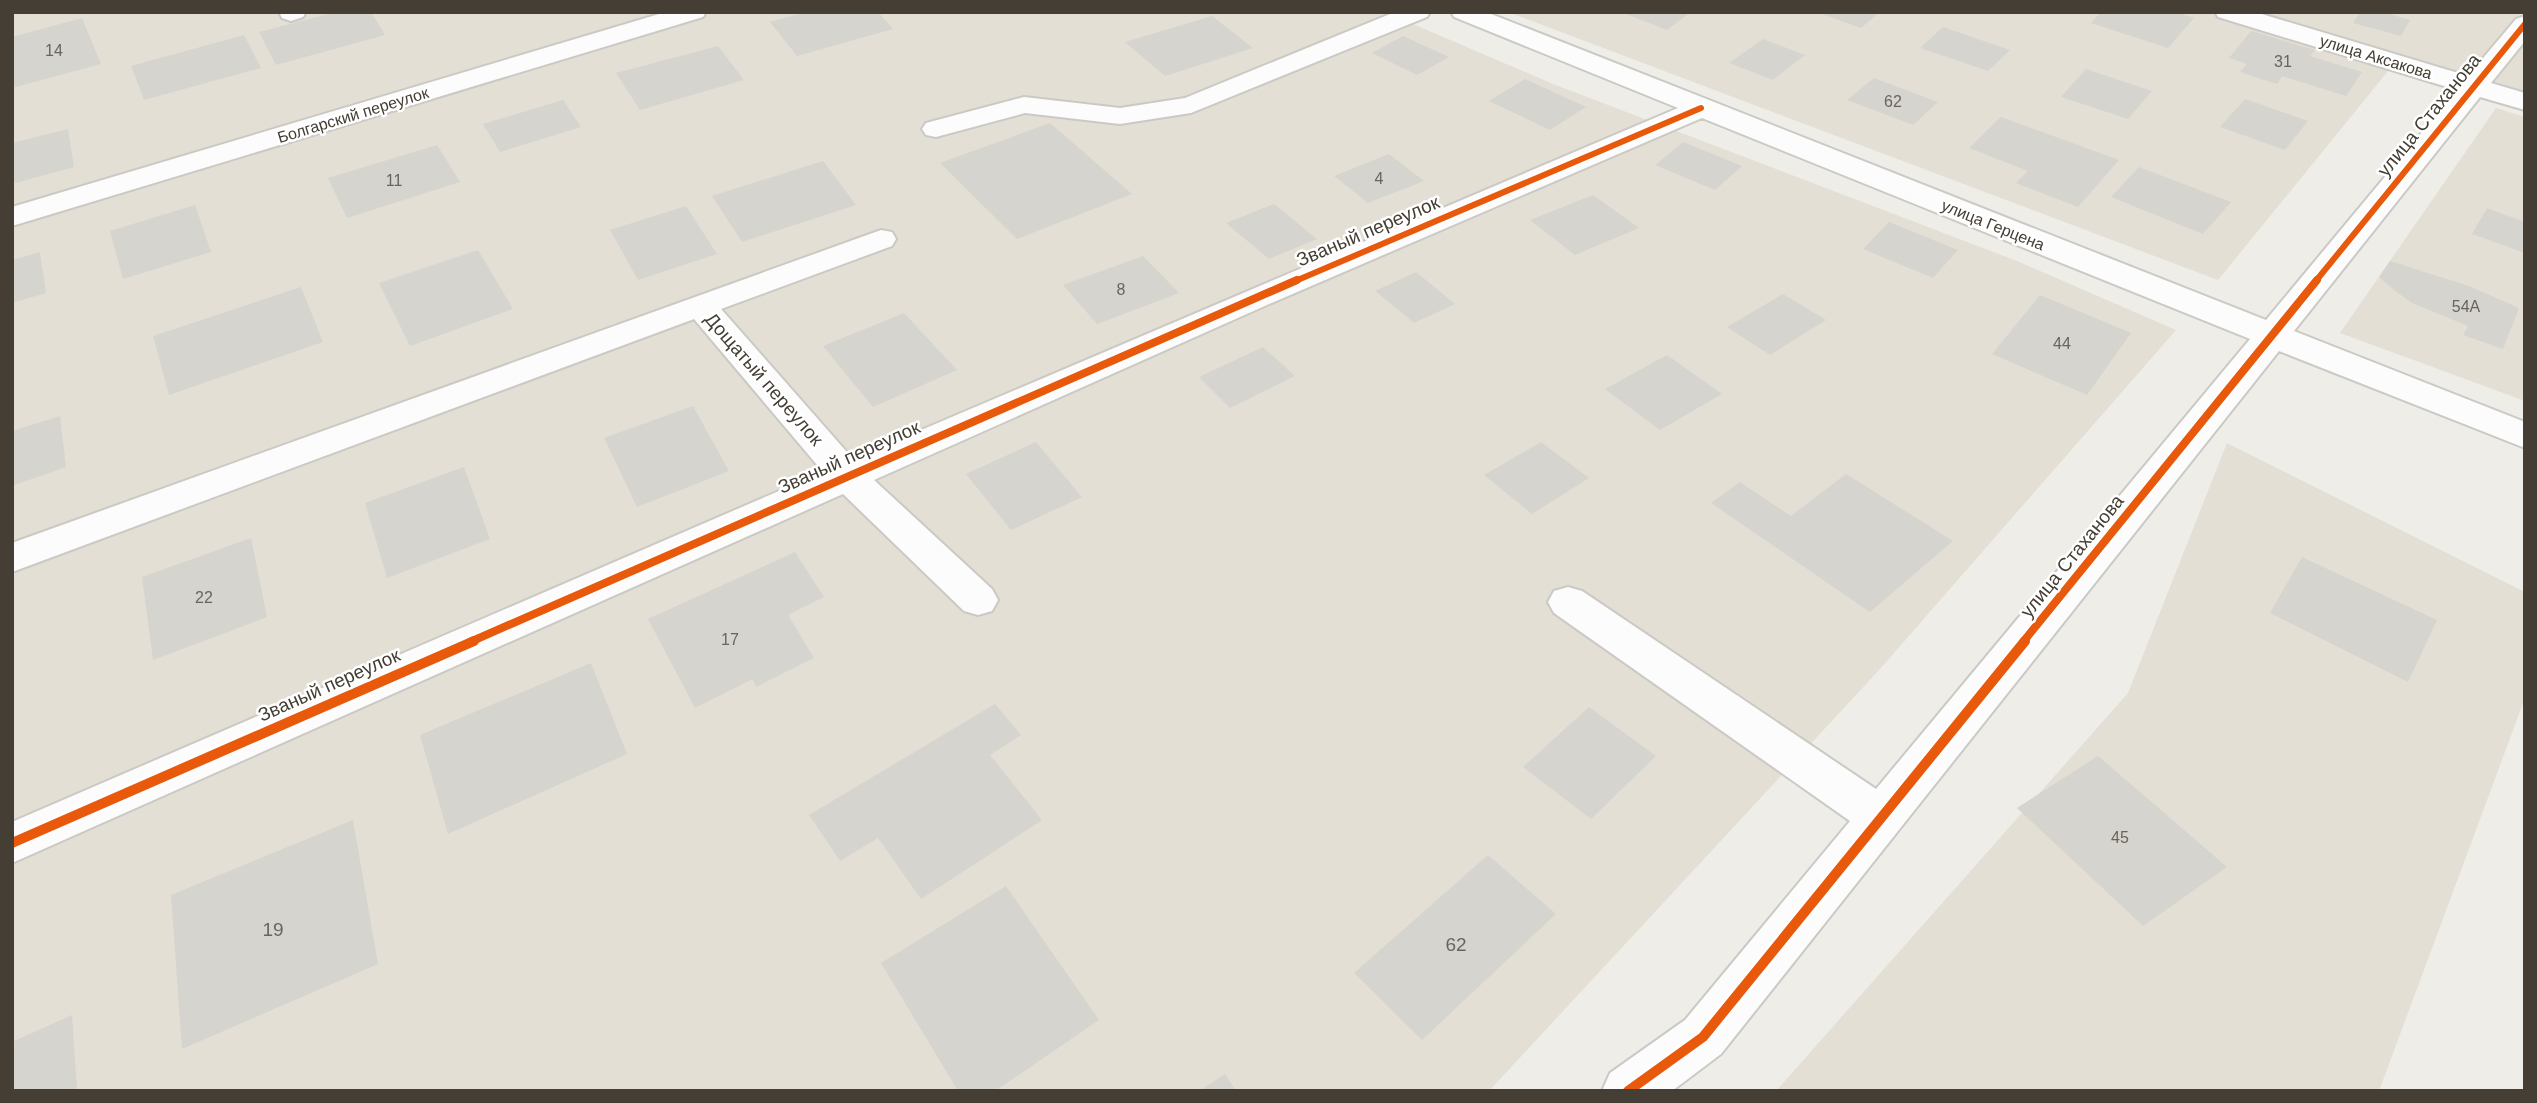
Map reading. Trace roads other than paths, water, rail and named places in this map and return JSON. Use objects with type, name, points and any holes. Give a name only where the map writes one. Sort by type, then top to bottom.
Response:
[{"type":"street","name":"Болгарский переулок","points":[[12,217],[694,12]]},
{"type":"street","points":[[936,129],[1024,105],[1119,116],[1191,104],[1418,12]]},
{"type":"street","name":"улица Герцена","points":[[1463,12],[2525,436]]},
{"type":"street","name":"улица Аксакова","points":[[2227,12],[2525,102]]},
{"type":"street","name":"улица Стаханова","points":[[1628,1091],[1703,1037],[2525,24]]},
{"type":"street","name":"Званый переулок","points":[[12,844],[1256,298],[1701,108]]},
{"type":"street","points":[[12,558],[881,239]]},
{"type":"street","name":"Дощатый переулок","points":[[699,305],[848,477],[978,600]]},
{"type":"street","points":[[1568,601],[1881,817]]}]
